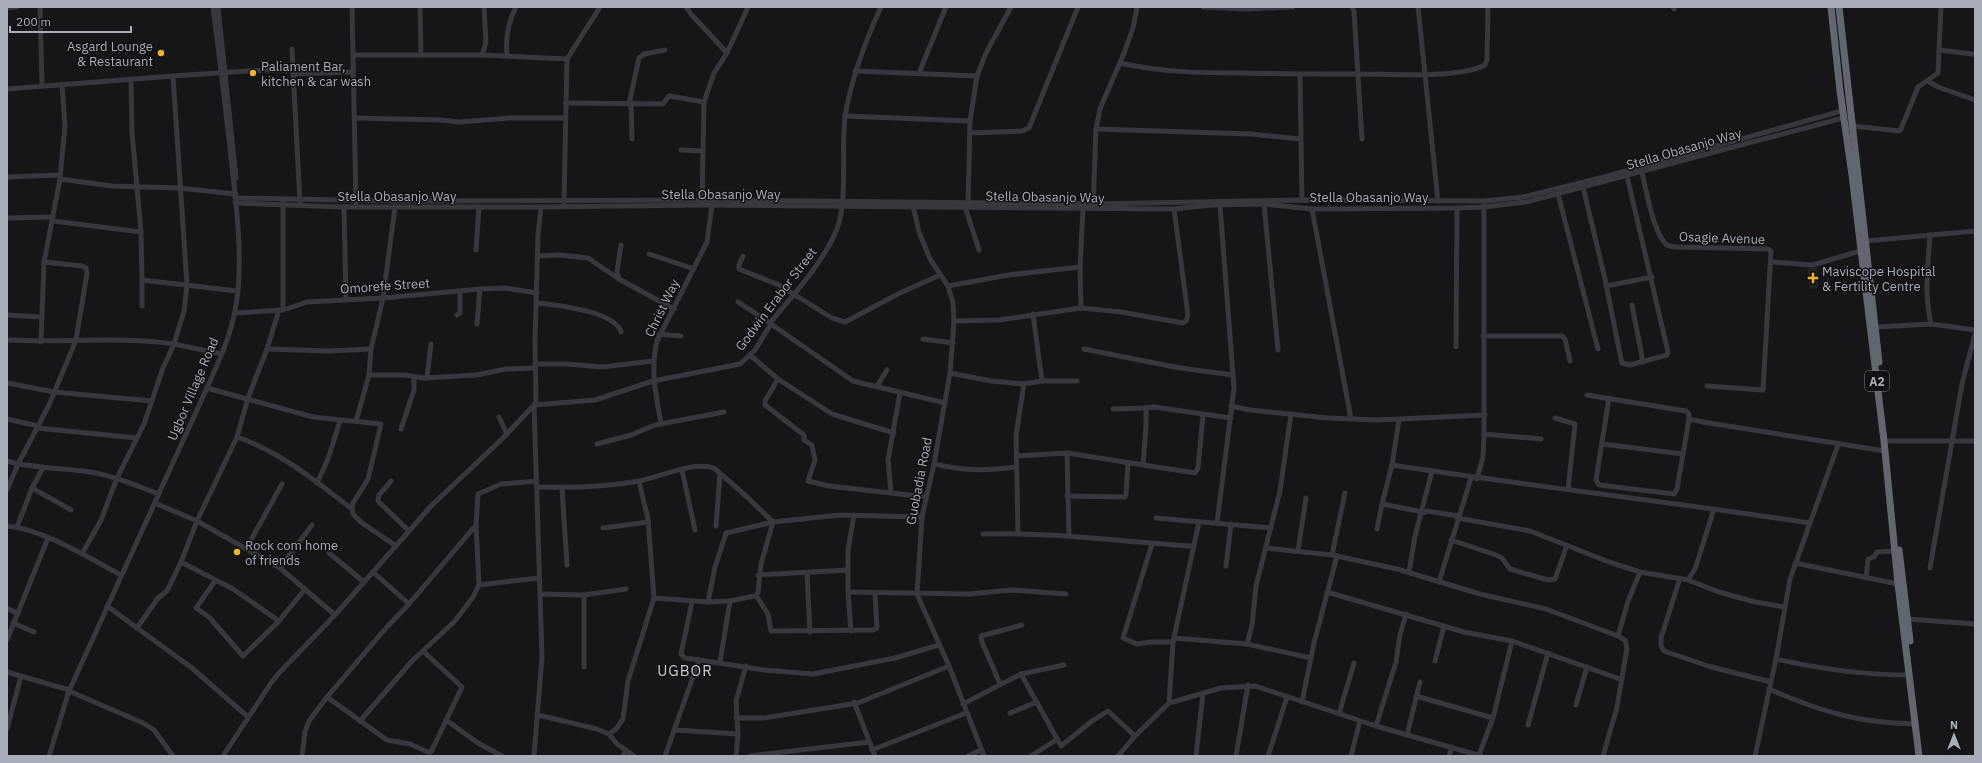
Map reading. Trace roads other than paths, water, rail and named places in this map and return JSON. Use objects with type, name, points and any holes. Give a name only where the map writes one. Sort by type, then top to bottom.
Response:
[{"type":"highway","name":"A2","points":[[1831,7],[1843,115],[1852,175],[1860,251],[1908,619],[1924,756]]},
{"type":"highway","name":"A2","points":[[1839,7],[1876,327],[1885,451],[1898,584],[1919,756]]},
{"type":"street","points":[[7,8],[17,7]]},
{"type":"street","points":[[40,7],[42,85]]},
{"type":"street","name":"Ugbor Village Road","points":[[213,7],[224,73]]},
{"type":"street","name":"Ugbor Village Road","points":[[49,756],[69,690],[222,354],[235,313],[237,291],[237,198],[218,7]]},
{"type":"street","points":[[352,7],[356,204]]},
{"type":"street","points":[[420,7],[421,55]]},
{"type":"street","points":[[482,55],[486,42],[484,7]]},
{"type":"street","points":[[507,55],[506,46],[508,25],[516,7]]},
{"type":"street","points":[[564,206],[566,59],[600,7]]},
{"type":"street","points":[[686,7],[690,14],[727,53]]},
{"type":"street","points":[[702,202],[704,102],[714,73],[727,53],[748,7]]},
{"type":"street","name":"Godwin Erabor Street","points":[[534,405],[595,400],[653,382],[727,368],[740,364],[750,355],[794,292],[805,280],[823,255],[837,228],[841,204],[845,116],[855,71],[881,7]]},
{"type":"street","points":[[919,73],[946,7]]},
{"type":"street","points":[[979,250],[967,205],[970,121],[977,76],[986,52],[1011,7]]},
{"type":"street","points":[[970,133],[1022,131],[1029,128],[1078,7]]},
{"type":"street","points":[[1093,206],[1096,129],[1100,108],[1120,63],[1133,28],[1137,7]]},
{"type":"street","points":[[1203,7],[1244,9],[1293,7]]},
{"type":"street","points":[[1352,7],[1354,12],[1362,139]]},
{"type":"street","points":[[1418,7],[1438,201]]},
{"type":"street","points":[[1120,63],[1136,67],[1193,73],[1425,75],[1467,71],[1485,65],[1487,59],[1489,28],[1488,7]]},
{"type":"street","points":[[1853,126],[1902,129],[1918,87],[1938,73],[1941,7]]},
{"type":"street","points":[[292,49],[301,206]]},
{"type":"street","points":[[632,139],[630,104],[639,58],[644,54],[665,50]]},
{"type":"street","points":[[1939,50],[1972,54]]},
{"type":"street","points":[[353,55],[507,55],[566,59]]},
{"type":"street","points":[[855,71],[977,76]]},
{"type":"street","points":[[7,89],[42,85],[224,73],[353,72]]},
{"type":"street","points":[[1300,75],[1302,200]]},
{"type":"street","points":[[82,554],[101,520],[117,478],[137,438],[174,344],[184,311],[187,285],[179,188],[173,76]]},
{"type":"street","points":[[131,79],[132,132],[141,232],[142,306]]},
{"type":"street","points":[[1928,81],[1938,87],[1975,100]]},
{"type":"street","points":[[42,342],[41,317],[44,262],[60,177],[65,127],[62,84]]},
{"type":"street","points":[[565,103],[663,104],[669,96],[704,102]]},
{"type":"street","points":[[902,204],[1093,206],[1208,204],[1302,200],[1438,201],[1484,204],[1523,197],[1604,178],[1843,115]]},
{"type":"street","name":"Stella Obasanjo Way","points":[[7,177],[60,177],[112,186],[179,188],[237,198],[282,202],[301,206],[344,207],[356,204],[395,207],[541,207],[702,202],[712,205],[902,204],[913,206],[967,205],[1083,209],[1093,206],[1174,209],[1208,204],[1220,206],[1264,204],[1312,209],[1457,208],[1484,204],[1514,204],[1558,194],[1642,172],[1843,115]]},
{"type":"street","points":[[845,116],[970,121]]},
{"type":"street","points":[[355,118],[440,120],[459,122],[511,118],[565,118]]},
{"type":"street","points":[[1096,129],[1251,134],[1300,139]]},
{"type":"street","points":[[681,150],[703,151]]},
{"type":"street","name":"Osagie Avenue","points":[[1642,172],[1658,230],[1664,243],[1678,247],[1768,249],[1772,251],[1772,262]]},
{"type":"street","points":[[1583,187],[1622,363],[1630,365],[1643,362],[1668,353],[1652,277],[1627,176]]},
{"type":"street","points":[[1558,194],[1598,349]]},
{"type":"street","points":[[137,628],[158,598],[167,590],[181,562],[197,521],[237,437],[248,398],[281,310],[282,202],[300,200],[356,204],[564,200],[841,204]]},
{"type":"street","points":[[1264,204],[1278,350]]},
{"type":"street","points":[[1477,479],[1483,457],[1484,434],[1484,204]]},
{"type":"street","name":"Christ Way","points":[[661,423],[653,382],[653,361],[659,334],[674,309],[706,242],[712,205]]},
{"type":"street","name":"Guobadia Road","points":[[913,206],[919,232],[930,259],[948,286],[953,303],[954,321],[950,373],[934,464],[922,517],[917,594],[949,666],[984,756]]},
{"type":"street","points":[[1216,524],[1231,418],[1234,376],[1220,206]]},
{"type":"street","points":[[344,207],[346,300]]},
{"type":"street","points":[[356,421],[369,375],[371,349],[383,298],[395,207]]},
{"type":"street","points":[[476,250],[479,207]]},
{"type":"street","points":[[534,756],[542,657],[538,578],[537,481],[534,405],[536,402],[535,366],[541,207]]},
{"type":"street","points":[[1456,348],[1457,208]]},
{"type":"street","points":[[1081,308],[1080,267],[1083,209]]},
{"type":"street","points":[[954,321],[999,320],[1081,308],[1183,322],[1186,321],[1188,315],[1174,209]]},
{"type":"street","points":[[1312,209],[1351,419]]},
{"type":"street","points":[[7,218],[53,219],[141,232]]},
{"type":"street","points":[[1866,241],[1975,230]]},
{"type":"street","points":[[1930,235],[1926,292],[1931,324]]},
{"type":"street","points":[[619,279],[617,272],[621,245]]},
{"type":"street","points":[[1707,386],[1763,390],[1767,299],[1772,262],[1813,265],[1860,251]]},
{"type":"street","points":[[649,254],[694,269]]},
{"type":"street","points":[[538,256],[560,255],[588,258],[619,279],[674,309]]},
{"type":"street","points":[[743,256],[739,265],[740,269],[794,292],[832,318],[845,322],[900,293],[940,275]]},
{"type":"street","points":[[7,490],[18,464],[38,427],[76,340],[87,273],[86,268],[44,262]]},
{"type":"street","points":[[948,286],[1008,274],[1080,267]]},
{"type":"street","points":[[1606,286],[1652,277]]},
{"type":"street","points":[[142,280],[237,291]]},
{"type":"street","name":"Omorefe Street","points":[[235,313],[281,310],[307,302],[383,298],[480,289],[505,288],[537,293]]},
{"type":"street","points":[[477,324],[480,289]]},
{"type":"street","points":[[457,315],[460,313],[460,291]]},
{"type":"street","points":[[738,302],[853,381],[945,403]]},
{"type":"street","points":[[537,303],[568,307],[602,316],[620,326],[621,332]]},
{"type":"street","points":[[1632,305],[1643,362]]},
{"type":"street","points":[[1033,314],[1042,381]]},
{"type":"street","points":[[7,315],[41,317]]},
{"type":"street","points":[[1876,327],[1931,324],[1975,330]]},
{"type":"street","points":[[659,334],[681,336]]},
{"type":"street","points":[[1930,568],[1962,384],[1975,334]]},
{"type":"street","points":[[1483,336],[1562,336],[1565,339],[1570,361]]},
{"type":"street","points":[[923,339],[953,343]]},
{"type":"street","points":[[10,340],[42,342],[76,340],[151,341],[222,354]]},
{"type":"street","points":[[427,378],[431,344]]},
{"type":"street","points":[[267,349],[328,351],[371,349]]},
{"type":"street","points":[[1084,349],[1180,368],[1234,376]]},
{"type":"street","points":[[750,355],[778,379],[832,414],[894,433]]},
{"type":"street","points":[[369,375],[427,378],[476,375],[506,369],[535,366],[567,364],[602,367],[653,361]]},
{"type":"street","points":[[877,386],[887,370]]},
{"type":"street","points":[[950,373],[991,381],[1024,384],[1042,381],[1077,381]]},
{"type":"street","points":[[401,429],[414,390],[414,377]]},
{"type":"street","points":[[778,379],[765,401],[765,405],[796,428],[804,435],[804,440],[812,445],[815,460],[808,481],[829,486],[926,497]]},
{"type":"street","points":[[7,383],[54,392],[152,401]]},
{"type":"street","points":[[1018,533],[1016,435],[1024,384]]},
{"type":"street","points":[[207,388],[248,398],[312,417],[340,421],[379,423],[382,426],[368,479],[352,503],[352,509],[353,514],[362,523],[396,546]]},
{"type":"street","points":[[891,492],[888,460],[900,393]]},
{"type":"street","points":[[1587,395],[1609,398],[1686,411],[1689,419],[1677,489],[1674,494],[1600,485],[1598,483],[1596,480],[1609,398]]},
{"type":"street","points":[[223,756],[279,673],[335,615],[453,483],[507,434],[534,405]]},
{"type":"street","points":[[1231,406],[1291,414],[1351,419],[1399,420],[1484,415]]},
{"type":"street","points":[[1113,409],[1154,407],[1231,418]]},
{"type":"street","points":[[1143,465],[1146,408]]},
{"type":"street","points":[[597,444],[631,435],[661,423],[724,412]]},
{"type":"street","points":[[1247,644],[1252,625],[1256,586],[1280,491],[1291,414]]},
{"type":"street","points":[[1016,456],[1067,454],[1195,473],[1198,468],[1203,415]]},
{"type":"street","points":[[499,417],[507,434]]},
{"type":"street","points":[[1556,418],[1575,424],[1568,489]]},
{"type":"street","points":[[7,419],[38,427],[137,438]]},
{"type":"street","points":[[1689,419],[1838,445],[1885,451]]},
{"type":"street","points":[[1376,529],[1392,465],[1399,420]]},
{"type":"street","points":[[317,483],[328,459],[340,421]]},
{"type":"street","points":[[1484,434],[1541,439]]},
{"type":"street","points":[[237,437],[257,444],[288,461],[352,509]]},
{"type":"street","points":[[1885,441],[1975,441]]},
{"type":"street","points":[[1602,444],[1683,454]]},
{"type":"street","points":[[1755,756],[1776,659],[1784,607],[1795,563],[1838,445]]},
{"type":"street","points":[[1067,454],[1069,536]]},
{"type":"street","points":[[7,461],[43,468],[83,471],[117,478],[159,494]]},
{"type":"street","points":[[934,464],[982,472],[1016,467]]},
{"type":"street","points":[[1067,496],[1124,497],[1126,494],[1128,464]]},
{"type":"street","points":[[1392,465],[1477,479],[1568,489],[1810,523]]},
{"type":"street","points":[[537,487],[562,488],[639,481],[682,470],[708,466],[746,496],[773,522]]},
{"type":"street","points":[[17,527],[32,488],[43,468]]},
{"type":"street","points":[[682,470],[694,530]]},
{"type":"street","points":[[1409,572],[1432,471]]},
{"type":"street","points":[[716,526],[720,474]]},
{"type":"street","points":[[1439,582],[1471,478]]},
{"type":"street","points":[[392,481],[379,495],[378,501],[409,531]]},
{"type":"street","points":[[360,721],[412,661],[424,652],[455,622],[473,597],[479,585],[476,526],[478,494],[501,484],[537,481]]},
{"type":"street","points":[[609,734],[616,729],[622,719],[628,681],[654,598],[648,522],[639,481]]},
{"type":"street","points":[[246,549],[282,484]]},
{"type":"street","points":[[32,488],[72,510]]},
{"type":"street","points":[[562,488],[567,565]]},
{"type":"street","points":[[1302,702],[1310,658],[1335,555],[1345,492]]},
{"type":"street","points":[[1298,551],[1306,498]]},
{"type":"street","points":[[155,502],[197,521],[280,568],[335,615]]},
{"type":"street","points":[[1382,504],[1418,511],[1421,514]]},
{"type":"street","points":[[1688,580],[1695,569],[1714,509]]},
{"type":"street","points":[[1421,514],[1427,511],[1530,530],[1640,572],[1680,578],[1719,592],[1755,602],[1784,607]]},
{"type":"street","points":[[851,630],[848,592],[848,550],[854,514]]},
{"type":"street","points":[[708,602],[715,567],[726,533],[773,522],[854,514],[922,517]]},
{"type":"street","points":[[1156,518],[1270,528]]},
{"type":"street","points":[[603,528],[648,522]]},
{"type":"street","points":[[756,596],[758,592],[758,575],[773,522]]},
{"type":"street","points":[[1169,703],[1173,640],[1199,522]]},
{"type":"street","points":[[1226,566],[1231,524]]},
{"type":"street","points":[[280,568],[312,525]]},
{"type":"street","points":[[7,526],[17,527],[48,538],[121,575]]},
{"type":"street","points":[[302,756],[305,732],[309,721],[327,697],[476,526]]},
{"type":"street","points":[[983,534],[1018,533],[1193,546]]},
{"type":"street","points":[[7,640],[48,538]]},
{"type":"street","points":[[1451,540],[1496,555],[1502,558],[1510,569],[1548,580],[1555,578],[1567,545]]},
{"type":"street","points":[[1152,544],[1123,638],[1137,644],[1173,640],[1247,644],[1310,658]]},
{"type":"street","points":[[1266,548],[1335,555],[1409,572],[1480,594],[1546,609],[1625,640],[1627,648],[1620,679],[1615,713],[1603,756]]},
{"type":"street","points":[[1866,578],[1868,559],[1874,557],[1876,552],[1895,551]]},
{"type":"street","points":[[329,553],[364,582]]},
{"type":"street","points":[[181,562],[233,589],[279,620]]},
{"type":"street","points":[[1795,563],[1898,584]]},
{"type":"street","points":[[758,575],[848,570]]},
{"type":"street","points":[[372,572],[409,604]]},
{"type":"street","points":[[1618,636],[1628,601],[1640,572]]},
{"type":"street","points":[[807,573],[810,632]]},
{"type":"street","points":[[479,585],[538,578]]},
{"type":"street","points":[[1680,578],[1661,638],[1661,646],[1664,651],[1711,667],[1771,682]]},
{"type":"street","points":[[215,581],[196,608],[209,617],[243,656],[279,620],[305,589]]},
{"type":"street","points":[[540,594],[584,595],[626,589]]},
{"type":"street","points":[[848,592],[969,594],[1011,590],[1066,594]]},
{"type":"street","points":[[1327,592],[1464,632],[1512,641],[1620,679]]},
{"type":"street","points":[[756,596],[768,614],[771,632],[810,632],[876,629],[875,593]]},
{"type":"street","points":[[584,595],[584,667]]},
{"type":"street","points":[[654,598],[708,602],[730,601],[756,596]]},
{"type":"street","points":[[720,662],[730,601]]},
{"type":"street","points":[[692,602],[681,654],[685,658],[720,662],[764,670],[812,674],[895,658],[939,645]]},
{"type":"street","points":[[107,606],[192,668],[248,717]]},
{"type":"street","points":[[7,608],[18,614]]},
{"type":"street","points":[[1376,726],[1396,662],[1400,635],[1406,614]]},
{"type":"street","points":[[1908,619],[1975,624]]},
{"type":"street","points":[[13,623],[34,632]]},
{"type":"street","points":[[1000,684],[982,642],[981,636],[1022,624]]},
{"type":"street","points":[[1435,661],[1444,626]]},
{"type":"street","points":[[1118,756],[1135,736],[1169,703],[1228,686],[1248,685],[1376,726],[1480,756],[1493,718],[1512,641]]},
{"type":"street","points":[[424,652],[462,687],[431,752]]},
{"type":"street","points":[[1528,725],[1548,653]]},
{"type":"street","points":[[1776,659],[1813,667],[1872,675],[1910,675]]},
{"type":"street","points":[[665,756],[699,660]]},
{"type":"street","points":[[1339,714],[1354,663]]},
{"type":"street","points":[[963,704],[1021,674],[1064,665]]},
{"type":"street","points":[[736,756],[738,734],[736,701],[746,666]]},
{"type":"street","points":[[736,718],[764,718],[854,702],[858,703],[949,666]]},
{"type":"street","points":[[1576,705],[1587,667]]},
{"type":"street","points":[[7,672],[69,690],[143,723],[154,730],[173,756]]},
{"type":"street","points":[[1021,674],[1056,740],[1061,746],[1092,721],[1108,711],[1135,736]]},
{"type":"street","points":[[7,729],[20,676]]},
{"type":"street","points":[[1407,735],[1420,682]]},
{"type":"street","points":[[1236,756],[1248,685]]},
{"type":"street","points":[[1769,689],[1812,707],[1848,718],[1890,724],[1916,724]]},
{"type":"street","points":[[1196,756],[1203,693]]},
{"type":"street","points":[[1416,696],[1493,718]]},
{"type":"street","points":[[327,697],[387,740],[410,744],[431,752],[437,756]]},
{"type":"street","points":[[1268,756],[1287,697]]},
{"type":"street","points":[[854,702],[875,756]]},
{"type":"street","points":[[1010,713],[1037,702]]},
{"type":"street","points":[[872,750],[966,713]]},
{"type":"street","points":[[538,715],[597,729],[609,734],[617,744],[634,756]]},
{"type":"street","points":[[446,720],[478,743],[502,756]]},
{"type":"street","points":[[1351,756],[1360,721]]},
{"type":"street","points":[[675,730],[738,734]]},
{"type":"street","points":[[1031,756],[1056,740]]},
{"type":"street","points":[[750,756],[869,742]]},
{"type":"street","points":[[1449,756],[1452,747]]},
{"type":"street","points":[[623,756],[626,750]]},
{"type":"street","points":[[968,756],[981,750]]},
{"type":"place","name":"Asgard Lounge & Restaurant","points":[[161,53]]},
{"type":"place","name":"Paliament Bar, kitchen & car wash","points":[[253,73]]},
{"type":"place","name":"Maviscope Hospital & Fertility Centre","points":[[1813,278]]},
{"type":"place","name":"Rock com home of friends","points":[[237,552]]},
{"type":"district","name":"UGBOR","points":[[685,670]]}]
